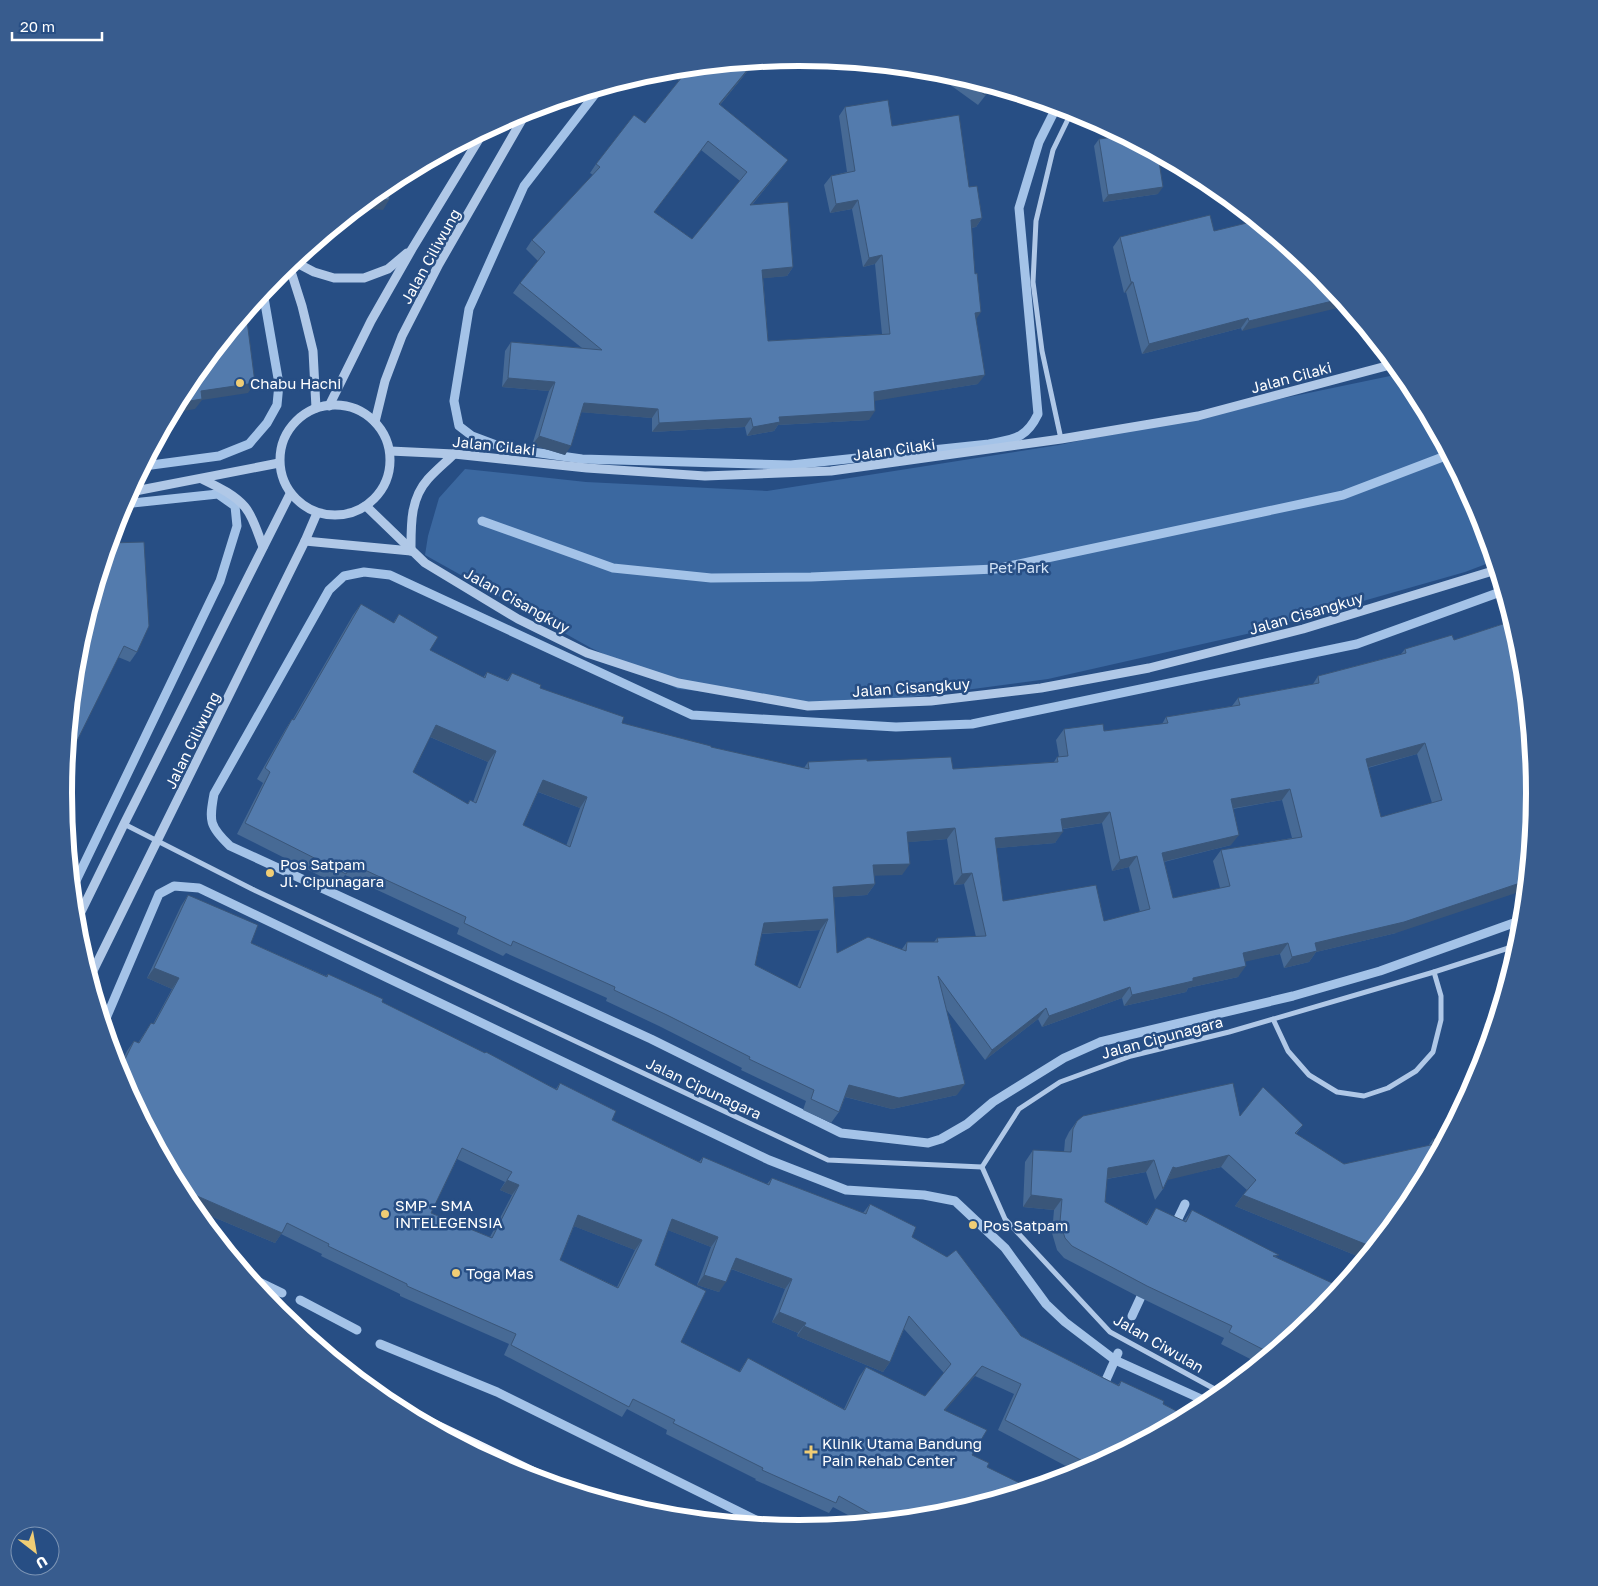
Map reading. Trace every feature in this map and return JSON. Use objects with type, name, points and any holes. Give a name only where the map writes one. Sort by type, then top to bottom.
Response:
[{"type":"street","points":[[1061,440],[1042,351],[1033,282],[1036,221],[1053,150],[1068,119]]},
{"type":"street","name":"Jalan Ciliwung","points":[[375,422],[385,381],[402,336],[439,264],[520,123]]},
{"type":"street","name":"Jalan Ciliwung","points":[[329,406],[371,321],[412,249],[479,141]]},
{"type":"street","points":[[300,265],[314,272],[334,278],[364,278],[388,269],[412,249]]},
{"type":"street","points":[[292,273],[313,350],[316,408]]},
{"type":"street","name":"Jalan Cilaki","points":[[390,451],[454,454],[558,465],[705,476],[831,471],[1061,440],[1198,416],[1387,366]]},
{"type":"street","points":[[344,405],[369,416],[381,428],[390,451],[390,467],[386,482],[378,496],[366,506],[351,514],[334,516],[317,513],[302,506],[290,494],[282,479],[279,463],[281,446],[288,429],[300,416],[316,408],[329,406],[344,405]]},
{"type":"street","points":[[305,541],[411,551],[411,516],[418,495],[427,479],[454,454]]},
{"type":"street","points":[[139,490],[279,463]]},
{"type":"street","points":[[202,479],[223,489],[245,507],[264,547]]},
{"type":"street","name":"Jalan Ciliwung","points":[[82,910],[290,494]]},
{"type":"street","name":"Jalan Cisangkuy","points":[[366,506],[425,563],[518,619],[587,653],[678,683],[808,706],[931,701],[1041,688],[1149,668],[1303,629],[1491,572]]},
{"type":"street","name":"Jalan Ciliwung","points":[[94,969],[305,541],[317,513]]},
{"type":"street","name":"Jalan Cipunagara","points":[[124,824],[252,889],[828,1160],[982,1167],[1019,1110],[1060,1082],[1131,1056],[1228,1032],[1434,972],[1509,948]]},
{"type":"street","points":[[1273,1019],[1288,1050],[1309,1075],[1337,1092],[1364,1096],[1388,1088],[1416,1071],[1433,1052],[1441,1020],[1441,996],[1434,972]]},
{"type":"street","name":"Jalan Ciwulan","points":[[982,1167],[1005,1219],[1110,1332],[1214,1389]]},
{"type":"green space","name":"Pet Park","points":[[1393,375],[1403,389],[1451,472],[1488,563],[1465,572],[1251,633],[1048,679],[845,706],[678,689],[591,648],[425,555],[428,536],[439,498],[465,469],[586,482],[767,491],[1059,445]]},
{"type":"building","points":[[749,68],[719,104],[788,160],[750,205],[788,202],[793,267],[762,270],[768,341],[890,334],[882,255],[869,258],[858,200],[836,204],[831,176],[855,171],[845,107],[888,100],[892,126],[959,115],[969,187],[977,186],[982,218],[971,220],[975,274],[977,273],[981,312],[975,313],[985,375],[874,392],[875,411],[779,417],[780,422],[753,427],[751,418],[659,423],[658,409],[584,403],[571,446],[539,436],[555,382],[508,378],[511,342],[602,350],[520,283],[545,252],[532,240],[600,167],[596,164],[634,115],[645,123],[683,76]],"holes":[[[708,141],[747,172],[692,239],[654,212]]]},
{"type":"building","points":[[976,88],[988,91],[985,95]]},
{"type":"building","points":[[1112,137],[1159,162],[1163,187],[1108,195],[1099,139]]},
{"type":"building","points":[[389,193],[389,200],[380,200]]},
{"type":"building","points":[[1210,215],[1214,231],[1249,223],[1313,279],[1333,301],[1249,321],[1248,318],[1149,344],[1120,237]]},
{"type":"building","points":[[247,321],[255,383],[201,391],[202,399],[187,401],[222,351]]},
{"type":"building","points":[[144,542],[149,626],[137,652],[124,646],[74,747],[78,698],[86,651],[97,605],[117,543]]},
{"type":"building","points":[[361,604],[394,623],[399,614],[438,637],[430,650],[485,678],[487,672],[508,681],[512,673],[541,685],[540,688],[624,717],[622,723],[711,747],[809,769],[808,762],[867,759],[867,761],[951,757],[953,769],[1058,762],[1057,757],[1068,756],[1064,729],[1103,724],[1104,731],[1168,723],[1166,717],[1240,705],[1238,698],[1319,683],[1318,676],[1406,653],[1405,649],[1452,635],[1454,640],[1505,623],[1520,698],[1524,745],[1526,793],[1520,883],[1404,922],[1315,943],[1317,951],[1292,957],[1288,943],[1243,953],[1246,966],[1193,978],[1193,981],[1132,995],[1130,987],[1049,1016],[1046,1008],[992,1050],[938,976],[965,1084],[899,1098],[849,1085],[839,1112],[811,1099],[814,1090],[614,990],[615,987],[513,941],[511,946],[464,923],[466,917],[352,864],[346,874],[245,823],[270,772],[265,768],[292,719],[294,720]],"holes":[[[436,725],[496,751],[476,803],[470,800],[468,804],[413,772]],[[1425,743],[1442,800],[1381,817],[1366,759]],[[543,780],[587,797],[570,847],[523,825]],[[1290,789],[1302,837],[1221,850],[1230,886],[1173,898],[1162,853],[1239,835],[1231,799]],[[1110,812],[1120,860],[1137,856],[1150,909],[1104,921],[1096,885],[1003,901],[995,838],[1063,832],[1061,819]],[[955,828],[962,874],[972,873],[986,936],[937,938],[938,942],[907,942],[906,951],[868,937],[837,953],[833,887],[875,884],[873,865],[910,864],[907,832]],[[828,919],[800,988],[755,965],[764,923]]]},
{"type":"building","points":[[188,895],[258,925],[251,943],[327,977],[328,974],[383,999],[382,1002],[486,1052],[557,1090],[560,1083],[616,1111],[612,1120],[701,1163],[703,1157],[769,1185],[772,1178],[866,1214],[870,1204],[916,1227],[912,1237],[947,1257],[956,1250],[1021,1336],[1119,1386],[1121,1381],[1164,1401],[1163,1404],[1178,1412],[1120,1445],[1083,1461],[1005,1420],[1021,1384],[982,1366],[944,1410],[987,1430],[972,1455],[989,1463],[987,1467],[1022,1484],[941,1506],[894,1514],[874,1516],[839,1496],[836,1503],[762,1470],[763,1468],[673,1423],[675,1420],[633,1399],[629,1407],[511,1345],[516,1334],[407,1286],[407,1284],[328,1246],[329,1244],[287,1223],[282,1233],[193,1194],[147,1114],[124,1061],[134,1041],[139,1043],[151,1023],[154,1024],[179,978],[154,968]],"holes":[[[462,1148],[512,1172],[507,1180],[519,1185],[492,1238],[431,1213]],[[578,1215],[642,1240],[618,1288],[560,1260]],[[672,1219],[718,1237],[704,1275],[726,1282],[736,1258],[792,1279],[779,1312],[806,1323],[804,1326],[890,1362],[909,1316],[951,1364],[925,1396],[866,1367],[845,1410],[748,1358],[740,1372],[681,1342],[706,1291],[655,1265]]]},
{"type":"building","points":[[1233,1083],[1240,1116],[1263,1087],[1303,1125],[1295,1133],[1344,1164],[1435,1144],[1403,1197],[1368,1245],[1243,1195],[1256,1180],[1229,1155],[1176,1168],[1173,1167],[1163,1189],[1154,1160],[1108,1168],[1105,1202],[1147,1225],[1156,1208],[1186,1222],[1192,1210],[1279,1255],[1273,1256],[1334,1284],[1313,1307],[1265,1350],[1229,1332],[1232,1326],[1147,1286],[1072,1246],[1065,1238],[1060,1222],[1062,1199],[1031,1195],[1033,1150],[1071,1152],[1073,1129],[1077,1121],[1083,1116]]},
{"type":"waterway","points":[[593,96],[524,186],[469,309],[454,401],[459,426],[472,436],[504,448],[582,459],[791,465],[989,444],[1012,439],[1024,433],[1029,429],[1038,414],[1019,208],[1039,142],[1054,113]]},
{"type":"waterway","points":[[151,465],[219,456],[249,444],[267,423],[277,405],[279,384],[265,301]]},
{"type":"waterway","points":[[482,521],[613,568],[711,578],[811,577],[995,569],[1343,495],[1443,457]]},
{"type":"waterway","points":[[77,878],[220,581],[237,526],[235,506],[218,494],[133,503]]},
{"type":"waterway","points":[[1497,593],[1357,644],[972,724],[896,727],[692,715],[390,575],[364,572],[344,576],[329,590],[214,794],[211,817],[214,828],[230,846],[651,1039],[841,1133],[928,1143],[941,1139],[967,1124],[993,1102],[1064,1058],[1100,1042],[1293,996],[1380,971],[1514,923]]},
{"type":"waterway","points":[[107,1015],[159,894],[174,886],[199,888],[769,1160],[846,1190],[924,1195],[955,1201],[1005,1248],[1046,1304],[1065,1322],[1115,1360],[1200,1399]]},
{"type":"waterway","points":[[1173,1229],[1185,1204]]},
{"type":"waterway","points":[[264,1284],[282,1293]]},
{"type":"waterway","points":[[1132,1316],[1145,1288]]},
{"type":"waterway","points":[[300,1300],[357,1330]]},
{"type":"waterway","points":[[380,1344],[497,1392],[752,1518]]},
{"type":"waterway","points":[[1102,1389],[1118,1353]]},
{"type":"place","name":"Chabu Hachi","points":[[240,383]]},
{"type":"place","name":"Pos Satpam Jl. Cipunagara","points":[[270,873]]},
{"type":"place","name":"SMP - SMA INTELEGENSIA","points":[[385,1214]]},
{"type":"place","name":"Pos Satpam","points":[[973,1225]]},
{"type":"place","name":"Toga Mas","points":[[456,1273]]},
{"type":"place","name":"Klinik Utama Bandung Pain Rehab Center","points":[[811,1452]]}]
